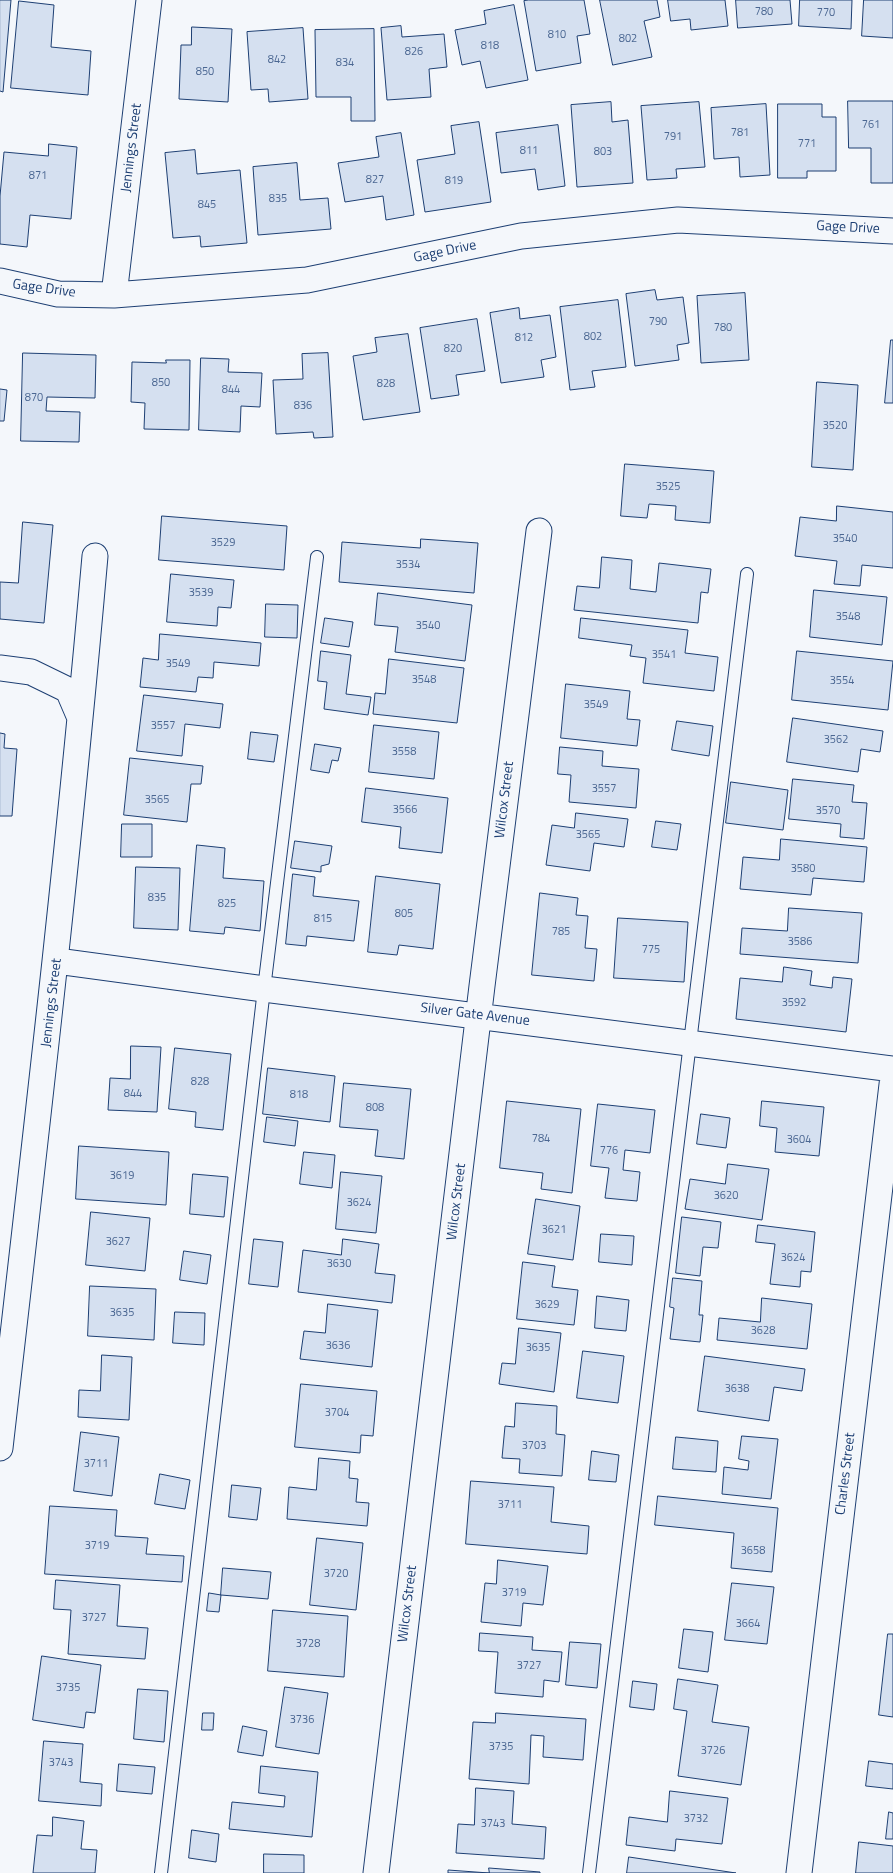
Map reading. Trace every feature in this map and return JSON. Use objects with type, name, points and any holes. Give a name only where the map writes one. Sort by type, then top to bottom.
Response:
[{"type":"street","name":"Jennings Street","points":[[114,295],[150,0]]},
{"type":"street","name":"Gage Drive","points":[[0,282],[58,294],[114,295],[307,280],[520,236],[678,220],[893,231]]},
{"type":"street","name":"Wilcox Street","points":[[376,1873],[478,1016],[539,531]]},
{"type":"street","name":"Jennings Street","points":[[0,1448],[57,961],[95,556]]},
{"type":"street","points":[[0,668],[31,672],[68,690],[81,720]]},
{"type":"street","name":"Silver Gate Avenue","points":[[57,961],[893,1069]]},
{"type":"street","name":"Charles Street","points":[[800,1873],[893,1076]]},
{"type":"lane","points":[[161,1873],[264,989],[317,557]]},
{"type":"lane","points":[[589,1873],[747,574]]},
{"type":"building","points":[[0,0],[11,0],[3,92],[0,91]]},
{"type":"building","points":[[584,0],[590,34],[577,36],[581,63],[536,71],[524,1]]},
{"type":"building","points":[[600,0],[657,0],[660,17],[644,21],[652,57],[613,65]]},
{"type":"building","points":[[668,0],[725,0],[728,26],[691,30],[690,19],[671,21]]},
{"type":"building","points":[[736,0],[790,0],[792,24],[738,28]]},
{"type":"building","points":[[800,0],[852,0],[851,29],[799,26]]},
{"type":"building","points":[[864,0],[893,0],[893,38],[862,36]]},
{"type":"building","points":[[19,1],[54,5],[51,47],[91,51],[88,95],[11,88]]},
{"type":"building","points":[[514,5],[528,80],[486,88],[480,61],[462,65],[455,30],[486,24],[484,11]]},
{"type":"building","points":[[401,26],[402,37],[444,34],[447,67],[429,69],[431,97],[387,100],[381,28]]},
{"type":"building","points":[[192,27],[232,29],[228,102],[179,99],[181,45],[191,45]]},
{"type":"building","points":[[303,28],[308,99],[269,102],[268,89],[251,90],[247,32]]},
{"type":"building","points":[[374,29],[375,121],[351,121],[351,97],[316,97],[315,30]]},
{"type":"building","points":[[848,101],[893,101],[893,183],[871,183],[871,148],[849,148]]},
{"type":"building","points":[[611,102],[612,122],[628,120],[633,183],[577,187],[571,105]]},
{"type":"building","points":[[699,102],[705,167],[676,169],[677,178],[647,180],[641,106]]},
{"type":"building","points":[[766,104],[770,175],[740,177],[739,157],[714,159],[711,108]]},
{"type":"building","points":[[778,104],[822,104],[822,117],[836,117],[836,171],[807,171],[807,178],[778,178]]},
{"type":"building","points":[[479,122],[491,202],[425,212],[417,160],[455,154],[451,126]]},
{"type":"building","points":[[558,125],[565,186],[538,190],[535,169],[501,173],[496,133]]},
{"type":"building","points":[[401,133],[414,215],[386,220],[383,196],[345,202],[338,163],[379,157],[376,137]]},
{"type":"building","points":[[49,144],[77,147],[71,219],[30,215],[27,247],[0,244],[0,196],[4,152],[48,156]]},
{"type":"building","points":[[195,150],[197,174],[240,170],[247,243],[201,247],[200,236],[173,238],[165,153]]},
{"type":"building","points":[[297,163],[300,200],[328,198],[331,229],[258,235],[253,167]]},
{"type":"building","points":[[655,290],[657,300],[683,297],[689,343],[677,345],[679,360],[635,366],[626,294]]},
{"type":"building","points":[[745,293],[749,360],[701,363],[697,296]]},
{"type":"building","points":[[618,300],[626,367],[592,371],[595,387],[570,390],[560,307]]},
{"type":"building","points":[[519,308],[520,319],[550,315],[556,357],[541,360],[544,377],[501,383],[490,313]]},
{"type":"building","points":[[477,319],[485,371],[456,375],[459,395],[431,399],[420,328]]},
{"type":"building","points":[[408,334],[420,412],[363,420],[353,356],[377,352],[375,338]]},
{"type":"building","points":[[891,340],[893,340],[893,403],[885,403]]},
{"type":"building","points":[[23,353],[96,355],[95,398],[47,397],[46,411],[80,412],[79,442],[21,441]]},
{"type":"building","points":[[328,353],[333,437],[314,438],[313,432],[276,434],[273,380],[303,379],[302,354]]},
{"type":"building","points":[[201,358],[229,359],[228,372],[262,373],[260,407],[241,406],[240,432],[199,430]]},
{"type":"building","points":[[166,360],[190,360],[189,430],[144,429],[145,403],[131,402],[132,362],[166,363]]},
{"type":"building","points":[[817,382],[858,385],[853,470],[812,467]]},
{"type":"building","points":[[0,389],[7,390],[4,421],[0,421]]},
{"type":"building","points":[[625,464],[714,471],[710,523],[675,520],[676,506],[649,504],[647,518],[621,516]]},
{"type":"building","points":[[837,506],[893,512],[893,568],[862,565],[860,586],[834,584],[837,561],[795,556],[800,517],[836,521]]},
{"type":"building","points":[[162,516],[287,526],[284,570],[159,560]]},
{"type":"building","points":[[23,522],[53,525],[44,623],[0,619],[0,582],[18,583]]},
{"type":"building","points":[[421,539],[478,543],[474,593],[339,582],[342,542],[420,548]]},
{"type":"building","points":[[602,557],[632,560],[630,589],[656,592],[659,563],[711,569],[708,593],[701,592],[698,623],[574,610],[577,586],[599,588]]},
{"type":"building","points":[[171,574],[234,580],[231,608],[218,607],[217,626],[167,622]]},
{"type":"building","points":[[814,590],[887,597],[882,645],[810,637]]},
{"type":"building","points":[[378,593],[472,605],[465,661],[395,652],[398,627],[375,625]]},
{"type":"building","points":[[266,604],[298,605],[297,638],[265,637]]},
{"type":"building","points":[[325,618],[353,622],[349,647],[321,643]]},
{"type":"building","points":[[581,618],[688,630],[685,653],[718,657],[714,691],[643,683],[646,658],[630,656],[632,645],[579,638]]},
{"type":"building","points":[[160,634],[261,643],[259,666],[214,662],[213,678],[198,677],[196,692],[140,687],[143,658],[158,660]]},
{"type":"building","points":[[321,651],[351,655],[346,694],[371,697],[368,715],[324,709],[327,682],[318,681]]},
{"type":"building","points":[[797,651],[893,661],[888,710],[792,700]]},
{"type":"building","points":[[389,659],[464,668],[457,723],[373,714],[375,693],[385,694]]},
{"type":"building","points":[[566,684],[630,691],[627,719],[640,720],[637,746],[561,738]]},
{"type":"building","points":[[144,695],[223,704],[220,728],[185,724],[182,756],[137,751]]},
{"type":"building","points":[[793,718],[883,731],[880,752],[861,749],[858,772],[787,762]]},
{"type":"building","points":[[677,721],[713,726],[709,756],[672,750]]},
{"type":"building","points":[[374,725],[439,732],[434,779],[369,772]]},
{"type":"building","points":[[251,732],[278,735],[274,762],[248,759]]},
{"type":"building","points":[[0,733],[5,734],[4,748],[17,749],[12,816],[0,816]]},
{"type":"building","points":[[315,744],[341,748],[338,761],[332,760],[329,773],[311,770]]},
{"type":"building","points":[[560,747],[603,751],[602,766],[639,769],[636,808],[569,802],[571,775],[558,774]]},
{"type":"building","points":[[130,758],[203,766],[201,784],[191,784],[187,822],[124,815]]},
{"type":"building","points":[[793,779],[854,785],[852,802],[867,803],[864,839],[840,837],[841,824],[789,819]]},
{"type":"building","points":[[731,782],[788,790],[783,830],[726,823]]},
{"type":"building","points":[[366,788],[448,798],[442,853],[399,848],[401,827],[362,822]]},
{"type":"building","points":[[576,813],[628,819],[624,847],[594,843],[590,871],[546,865],[552,825],[574,828]]},
{"type":"building","points":[[656,821],[681,824],[677,850],[652,847]]},
{"type":"building","points":[[122,824],[152,824],[152,857],[121,857]]},
{"type":"building","points":[[781,839],[867,847],[864,882],[813,878],[811,895],[740,889],[743,857],[779,860]]},
{"type":"building","points":[[295,841],[332,846],[329,864],[321,866],[321,872],[291,868]]},
{"type":"building","points":[[197,845],[225,848],[223,878],[264,881],[260,931],[225,927],[224,934],[190,931]]},
{"type":"building","points":[[136,867],[180,868],[178,930],[134,928]]},
{"type":"building","points":[[293,874],[315,877],[313,896],[359,901],[354,941],[307,936],[306,946],[286,944]]},
{"type":"building","points":[[376,876],[440,884],[433,949],[399,945],[397,955],[368,952]]},
{"type":"building","points":[[540,893],[578,898],[576,915],[588,916],[585,948],[597,949],[594,981],[532,975]]},
{"type":"building","points":[[789,908],[862,913],[858,963],[740,954],[742,928],[787,931]]},
{"type":"building","points":[[618,918],[688,922],[684,982],[614,978]]},
{"type":"building","points":[[784,967],[812,971],[810,985],[832,988],[833,977],[852,979],[846,1032],[736,1019],[740,978],[782,982]]},
{"type":"building","points":[[131,1046],[161,1047],[157,1112],[108,1110],[110,1078],[130,1079]]},
{"type":"building","points":[[175,1048],[231,1054],[223,1130],[195,1127],[196,1112],[169,1109]]},
{"type":"building","points":[[268,1068],[335,1076],[330,1122],[263,1114]]},
{"type":"building","points":[[344,1083],[411,1089],[404,1159],[375,1156],[378,1130],[340,1127]]},
{"type":"building","points":[[507,1101],[581,1109],[572,1193],[541,1189],[543,1173],[500,1168]]},
{"type":"building","points":[[762,1101],[824,1107],[819,1156],[775,1152],[777,1128],[760,1126]]},
{"type":"building","points":[[598,1104],[655,1110],[650,1153],[625,1150],[623,1170],[640,1172],[637,1201],[605,1198],[609,1168],[591,1166]]},
{"type":"building","points":[[701,1114],[730,1118],[726,1148],[697,1144]]},
{"type":"building","points":[[267,1117],[298,1121],[295,1146],[264,1142]]},
{"type":"building","points":[[79,1146],[169,1152],[166,1205],[76,1199]]},
{"type":"building","points":[[304,1152],[335,1155],[332,1188],[300,1184]]},
{"type":"building","points":[[728,1164],[769,1169],[762,1220],[685,1209],[690,1179],[725,1184]]},
{"type":"building","points":[[341,1172],[382,1176],[376,1233],[336,1229]]},
{"type":"building","points":[[193,1174],[228,1177],[224,1217],[190,1214]]},
{"type":"building","points":[[536,1199],[580,1206],[573,1260],[528,1254]]},
{"type":"building","points":[[91,1212],[150,1218],[145,1271],[86,1265]]},
{"type":"building","points":[[682,1217],[721,1222],[718,1248],[703,1247],[700,1276],[676,1273]]},
{"type":"building","points":[[758,1225],[815,1232],[811,1272],[801,1271],[800,1287],[770,1284],[775,1244],[756,1242]]},
{"type":"building","points":[[601,1234],[634,1236],[632,1265],[599,1262]]},
{"type":"building","points":[[254,1239],[283,1242],[278,1287],[249,1284]]},
{"type":"building","points":[[343,1239],[379,1244],[375,1273],[395,1275],[392,1303],[298,1292],[303,1250],[341,1255]]},
{"type":"building","points":[[184,1251],[211,1255],[207,1284],[180,1280]]},
{"type":"building","points":[[523,1262],[555,1266],[552,1287],[578,1290],[574,1325],[517,1319]]},
{"type":"building","points":[[673,1278],[702,1281],[699,1315],[703,1315],[700,1342],[670,1339],[674,1308],[670,1307]]},
{"type":"building","points":[[90,1286],[156,1289],[154,1340],[88,1336]]},
{"type":"building","points":[[597,1296],[629,1300],[626,1331],[595,1328]]},
{"type":"building","points":[[762,1298],[812,1304],[807,1349],[717,1340],[719,1318],[760,1322]]},
{"type":"building","points":[[328,1304],[378,1310],[372,1367],[300,1359],[304,1331],[325,1333]]},
{"type":"building","points":[[175,1312],[205,1313],[204,1345],[173,1343]]},
{"type":"building","points":[[519,1328],[561,1333],[554,1392],[499,1384],[502,1363],[515,1364]]},
{"type":"building","points":[[583,1351],[624,1356],[618,1403],[577,1398]]},
{"type":"building","points":[[102,1355],[132,1357],[129,1420],[78,1417],[79,1390],[100,1391]]},
{"type":"building","points":[[705,1356],[805,1369],[802,1391],[774,1387],[769,1421],[698,1411]]},
{"type":"building","points":[[301,1384],[377,1391],[373,1436],[361,1435],[360,1453],[295,1447]]},
{"type":"building","points":[[516,1403],[557,1406],[556,1434],[565,1435],[562,1476],[519,1473],[520,1459],[502,1458],[505,1426],[514,1427]]},
{"type":"building","points":[[81,1432],[119,1437],[112,1496],[74,1491]]},
{"type":"building","points":[[742,1436],[778,1439],[771,1499],[722,1494],[724,1467],[748,1470],[749,1461],[739,1459]]},
{"type":"building","points":[[676,1437],[718,1441],[716,1472],[673,1469]]},
{"type":"building","points":[[592,1451],[619,1455],[616,1482],[589,1480]]},
{"type":"building","points":[[319,1458],[350,1461],[349,1478],[358,1479],[356,1502],[369,1503],[367,1526],[287,1519],[289,1487],[316,1490]]},
{"type":"building","points":[[160,1474],[190,1480],[185,1509],[155,1504]]},
{"type":"building","points":[[471,1481],[554,1487],[551,1522],[589,1526],[587,1554],[466,1544]]},
{"type":"building","points":[[232,1485],[261,1488],[257,1520],[229,1517]]},
{"type":"building","points":[[658,1496],[778,1508],[772,1572],[731,1568],[734,1533],[655,1525]]},
{"type":"building","points":[[50,1506],[117,1510],[115,1536],[148,1538],[146,1554],[184,1556],[182,1582],[45,1574]]},
{"type":"building","points":[[317,1538],[363,1543],[356,1610],[310,1605]]},
{"type":"building","points":[[498,1560],[548,1566],[543,1605],[523,1603],[521,1626],[481,1622],[485,1583],[496,1584]]},
{"type":"building","points":[[223,1568],[271,1572],[268,1599],[221,1595]]},
{"type":"building","points":[[56,1580],[120,1585],[117,1626],[148,1628],[145,1659],[68,1654],[71,1610],[54,1609]]},
{"type":"building","points":[[732,1583],[774,1587],[767,1644],[725,1640]]},
{"type":"building","points":[[209,1593],[221,1595],[219,1612],[207,1611]]},
{"type":"building","points":[[273,1610],[348,1616],[344,1677],[268,1671]]},
{"type":"building","points":[[684,1629],[713,1632],[708,1672],[679,1668]]},
{"type":"building","points":[[480,1633],[533,1637],[532,1650],[562,1652],[559,1682],[544,1680],[543,1697],[495,1693],[498,1652],[479,1651]]},
{"type":"building","points":[[888,1634],[893,1634],[893,1717],[879,1715]]},
{"type":"building","points":[[570,1642],[601,1644],[597,1688],[566,1685]]},
{"type":"building","points":[[42,1656],[101,1665],[95,1713],[86,1712],[84,1728],[33,1720]]},
{"type":"building","points":[[678,1679],[718,1685],[712,1722],[749,1727],[741,1785],[678,1776],[687,1711],[674,1709]]},
{"type":"building","points":[[633,1681],[657,1684],[654,1710],[630,1707]]},
{"type":"building","points":[[285,1687],[328,1693],[319,1754],[276,1747]]},
{"type":"building","points":[[138,1689],[168,1691],[164,1742],[134,1739]]},
{"type":"building","points":[[203,1713],[214,1713],[213,1730],[202,1730]]},
{"type":"building","points":[[496,1713],[586,1719],[583,1760],[543,1757],[544,1736],[531,1735],[529,1784],[469,1779],[473,1722],[495,1723]]},
{"type":"building","points":[[243,1726],[267,1731],[263,1756],[238,1752]]},
{"type":"building","points":[[44,1741],[83,1744],[80,1782],[102,1784],[101,1806],[39,1801]]},
{"type":"building","points":[[869,1761],[893,1764],[893,1789],[866,1786]]},
{"type":"building","points":[[119,1764],[155,1767],[152,1794],[117,1791]]},
{"type":"building","points":[[261,1766],[318,1772],[312,1837],[229,1829],[232,1802],[284,1807],[285,1796],[259,1793]]},
{"type":"building","points":[[476,1788],[514,1791],[512,1824],[546,1827],[544,1859],[456,1853],[458,1824],[474,1825]]},
{"type":"building","points":[[670,1791],[728,1798],[722,1844],[676,1839],[675,1851],[626,1845],[629,1817],[667,1822]]},
{"type":"building","points":[[889,1812],[893,1813],[893,1839],[886,1839]]},
{"type":"building","points":[[53,1817],[84,1821],[81,1849],[97,1850],[95,1873],[33,1873],[37,1835],[52,1836]]},
{"type":"building","points":[[192,1830],[219,1834],[216,1862],[189,1858]]},
{"type":"building","points":[[859,1842],[893,1846],[893,1873],[856,1873]]},
{"type":"building","points":[[264,1854],[304,1855],[304,1873],[264,1873]]},
{"type":"building","points":[[629,1857],[736,1873],[627,1873]]},
{"type":"building","points":[[489,1868],[540,1872],[540,1873],[489,1873]]},
{"type":"building","points":[[448,1870],[489,1873],[448,1873]]}]
